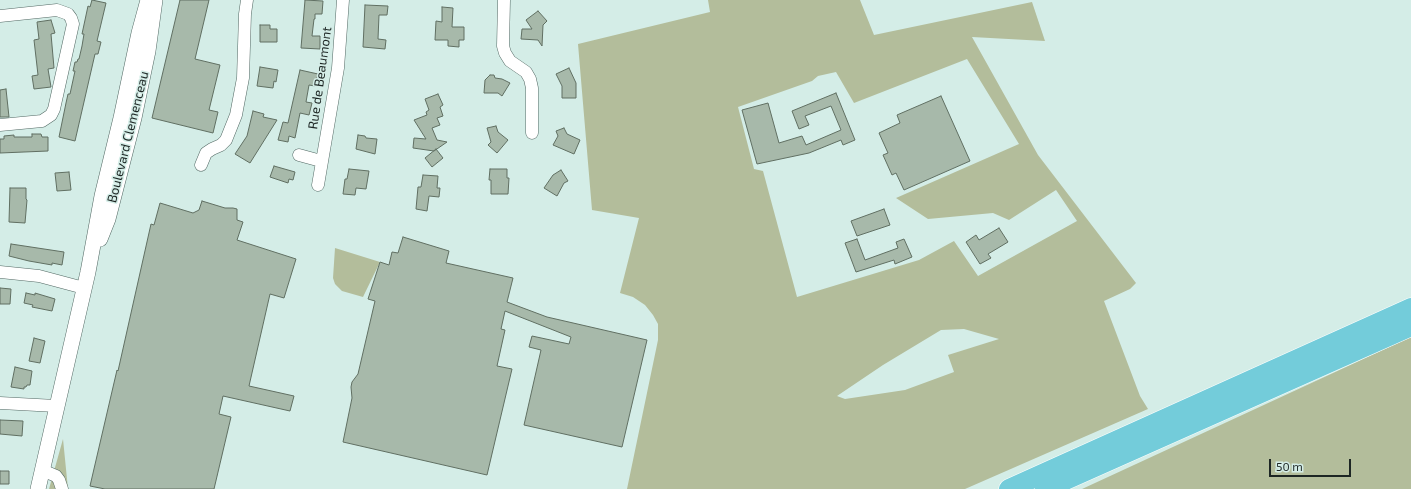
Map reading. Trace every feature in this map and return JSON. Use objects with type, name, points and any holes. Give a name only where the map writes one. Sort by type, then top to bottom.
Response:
[{"type":"highway","points":[[1009,489],[1411,308]]},
{"type":"highway","points":[[1045,489],[1411,326]]},
{"type":"street","name":"Boulevard Clemenceau","points":[[38,489],[88,272],[102,196],[121,118],[139,33],[148,0]]},
{"type":"street","name":"Boulevard Clemenceau","points":[[88,272],[108,218],[122,166],[148,51],[156,0]]},
{"type":"street","points":[[201,165],[206,153],[221,146],[226,140],[236,115],[243,78],[245,14],[247,0]]},
{"type":"street","name":"Rue de Beaumont","points":[[318,184],[338,68],[343,0]]},
{"type":"street","points":[[504,0],[503,46],[510,61],[526,72],[530,79],[532,88],[532,133]]},
{"type":"street","points":[[0,16],[56,10],[68,14],[73,24],[54,109],[51,115],[42,121],[0,125]]},
{"type":"street","points":[[299,155],[321,160]]},
{"type":"street","points":[[0,272],[39,276],[84,288]]},
{"type":"street","points":[[0,403],[56,406]]},
{"type":"street","points":[[42,470],[56,476],[62,489]]},
{"type":"green space","points":[[708,0],[860,0],[874,35],[1032,2],[1045,41],[972,37],[1038,155],[1136,283],[1130,289],[1104,301],[1140,396],[1148,409],[965,489],[627,489],[658,340],[658,324],[645,305],[633,297],[620,293],[639,218],[592,210],[578,44],[710,12]],"holes":[[[967,59],[1019,144],[896,198],[928,219],[993,213],[1009,220],[1056,190],[1077,221],[978,276],[954,241],[919,260],[797,297],[763,171],[754,169],[738,107],[812,81],[818,76],[836,72],[854,103]],[[964,329],[999,339],[948,355],[954,372],[905,390],[845,399],[837,396],[883,365],[941,330]]]},
{"type":"green space","points":[[335,248],[380,262],[363,297],[342,291],[335,284],[333,278]]},
{"type":"green space","points":[[1411,337],[1411,489],[1082,489]]},
{"type":"green space","points":[[63,439],[68,489],[49,489]]},
{"type":"building","points":[[92,0],[106,3],[97,41],[101,42],[98,54],[95,54],[75,141],[59,137],[68,94],[70,94],[75,71],[73,71],[75,62],[79,59],[82,46],[84,34],[82,34],[88,6],[90,7]]},
{"type":"building","points":[[180,0],[209,0],[195,59],[220,65],[209,110],[218,112],[213,133],[152,118]]},
{"type":"building","points":[[305,0],[323,1],[322,14],[315,14],[312,36],[320,36],[320,49],[301,48]]},
{"type":"building","points":[[365,5],[388,6],[387,15],[379,15],[378,39],[386,40],[385,49],[363,47]]},
{"type":"building","points":[[442,7],[453,8],[452,27],[464,27],[464,40],[459,40],[459,47],[448,46],[448,40],[435,40],[436,21],[442,22]]},
{"type":"building","points":[[538,11],[547,21],[543,25],[542,46],[538,40],[521,39],[522,29],[532,29],[526,20]]},
{"type":"building","points":[[51,20],[55,33],[51,34],[54,68],[48,69],[51,87],[34,89],[32,76],[38,75],[34,40],[39,39],[37,22]]},
{"type":"building","points":[[260,25],[270,25],[270,29],[277,29],[277,42],[260,42]]},
{"type":"building","points":[[260,67],[278,70],[276,82],[274,81],[273,88],[257,86]]},
{"type":"building","points":[[569,68],[576,83],[576,98],[562,98],[562,86],[556,74]]},
{"type":"building","points":[[300,70],[318,74],[315,86],[309,85],[306,102],[312,103],[309,115],[300,113],[295,138],[289,136],[288,142],[278,140],[283,122],[288,123]]},
{"type":"building","points":[[490,75],[494,75],[495,78],[502,79],[510,83],[502,96],[498,93],[484,93],[485,80]]},
{"type":"building","points":[[6,89],[9,117],[0,117],[0,90]]},
{"type":"building","points":[[836,93],[855,140],[843,145],[841,140],[809,153],[757,164],[742,110],[768,103],[779,143],[802,136],[806,145],[841,130],[831,106],[805,116],[809,125],[799,129],[792,111]]},
{"type":"building","points":[[438,94],[443,105],[440,107],[443,116],[437,118],[440,125],[432,128],[437,140],[447,142],[434,151],[413,148],[414,138],[426,139],[414,120],[427,115],[426,112],[429,110],[425,99]]},
{"type":"building","points":[[941,96],[970,161],[904,190],[896,173],[892,175],[883,155],[888,153],[879,133],[900,123],[897,115]]},
{"type":"building","points":[[253,111],[264,114],[263,117],[277,120],[250,163],[235,154],[247,136]]},
{"type":"building","points":[[496,126],[498,132],[508,140],[497,153],[488,145],[491,142],[487,128]]},
{"type":"building","points":[[564,128],[567,134],[580,140],[574,154],[553,145],[558,136],[556,131]]},
{"type":"building","points":[[32,134],[41,134],[42,137],[48,137],[48,151],[0,153],[0,139],[4,139],[4,136],[14,135],[14,137],[32,137]]},
{"type":"building","points":[[358,135],[365,136],[366,138],[377,139],[375,154],[356,149]]},
{"type":"building","points":[[436,149],[443,158],[432,167],[425,158]]},
{"type":"building","points":[[274,166],[295,172],[293,180],[289,179],[288,183],[270,177]]},
{"type":"building","points":[[349,169],[369,171],[366,189],[356,188],[355,195],[343,194],[345,179],[347,179]]},
{"type":"building","points":[[490,169],[507,169],[507,178],[509,178],[508,194],[491,194],[491,180],[489,180]]},
{"type":"building","points":[[561,170],[568,181],[564,183],[557,196],[544,188],[553,175]]},
{"type":"building","points":[[69,172],[71,190],[57,191],[55,173]]},
{"type":"building","points":[[423,175],[438,176],[437,188],[440,188],[439,197],[429,196],[427,211],[416,209],[418,187],[421,187]]},
{"type":"building","points":[[10,188],[26,188],[27,200],[25,223],[9,222]]},
{"type":"building","points":[[202,201],[225,208],[237,209],[237,220],[243,222],[237,240],[296,259],[284,298],[270,294],[249,386],[294,396],[290,411],[223,396],[219,414],[231,417],[214,489],[105,489],[90,486],[151,224],[154,225],[160,203],[193,213],[199,210]]},
{"type":"building","points":[[884,209],[890,225],[857,236],[851,221]]},
{"type":"building","points":[[999,228],[1008,242],[988,254],[991,258],[980,264],[966,242],[976,235],[979,240]]},
{"type":"building","points":[[403,237],[449,251],[446,263],[513,278],[507,302],[547,317],[647,340],[622,447],[524,425],[541,350],[529,347],[532,336],[569,344],[571,337],[505,311],[501,329],[505,330],[497,366],[512,369],[487,475],[343,442],[352,398],[352,382],[358,374],[375,301],[368,299],[380,262],[389,265],[392,252],[398,253]]},
{"type":"building","points":[[857,239],[865,260],[898,248],[896,242],[904,239],[912,257],[895,264],[894,260],[856,272],[845,243]]},
{"type":"building","points":[[11,244],[64,252],[62,265],[52,263],[52,265],[9,256]]},
{"type":"building","points":[[0,288],[11,289],[10,304],[0,304]]},
{"type":"building","points":[[26,293],[35,295],[35,293],[55,299],[52,311],[32,307],[33,305],[24,303]]},
{"type":"building","points":[[34,338],[45,341],[40,363],[29,361]]},
{"type":"building","points":[[15,367],[32,371],[30,385],[24,387],[24,389],[11,387]]},
{"type":"building","points":[[0,420],[23,421],[22,436],[0,434]]},
{"type":"building","points":[[0,471],[9,471],[9,484],[0,484]]}]
